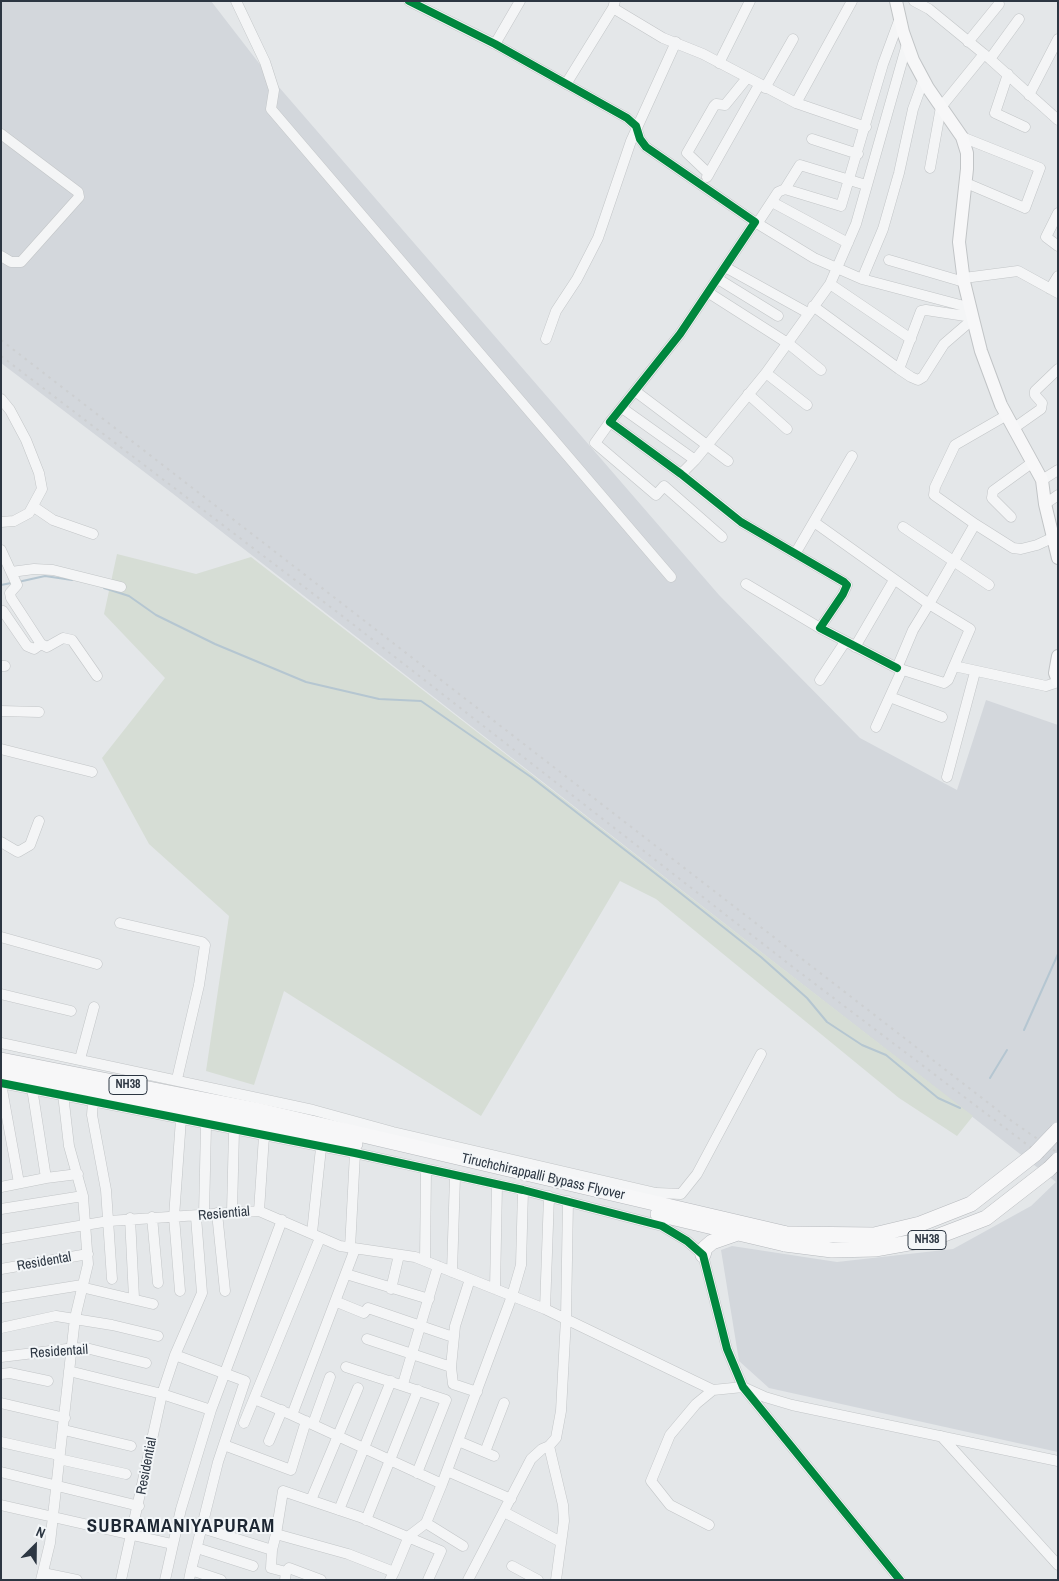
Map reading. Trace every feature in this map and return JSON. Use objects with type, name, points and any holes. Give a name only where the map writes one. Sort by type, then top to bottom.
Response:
[{"type":"highway","name":"Tiruchchirappalli Bypass Flyover","points":[[1,1060],[256,1110],[585,1187],[832,1250],[875,1249],[930,1239],[986,1218],[1058,1160]]},
{"type":"highway","name":"Tiruchchirappalli Bypass Flyover","points":[[1,1073],[376,1148],[737,1234],[786,1239],[874,1236],[920,1224],[971,1204],[1035,1154],[1058,1130]]},
{"type":"highway","points":[[704,1255],[705,1248],[712,1242],[737,1234]]},
{"type":"main road","points":[[896,1],[907,44],[924,81],[962,137],[967,153],[966,183],[959,242],[964,280],[983,359],[1007,415],[1042,480],[1045,504],[1054,533],[1058,558]]},
{"type":"main road","points":[[1058,656],[1055,673],[1058,682]]},
{"type":"street","points":[[236,1],[265,62],[274,90],[271,110],[671,577]]},
{"type":"street","points":[[409,1],[495,44],[627,118],[637,129],[646,147],[788,244],[835,268],[862,279],[964,306],[972,314]]},
{"type":"street","points":[[495,44],[520,1]]},
{"type":"street","points":[[718,63],[750,1]]},
{"type":"street","points":[[796,103],[852,1]]},
{"type":"street","points":[[914,1],[929,9],[987,56],[1058,119]]},
{"type":"street","points":[[968,42],[998,4]]},
{"type":"street","points":[[566,84],[614,5],[663,38],[676,42],[796,103],[866,127]]},
{"type":"street","points":[[785,189],[841,206],[892,38],[900,18]]},
{"type":"street","points":[[930,168],[941,106],[1019,19]]},
{"type":"street","points":[[702,186],[762,86],[793,39]]},
{"type":"street","points":[[1029,95],[1058,39]]},
{"type":"street","points":[[546,338],[556,311],[577,279],[598,238],[637,129],[676,42]]},
{"type":"street","points":[[681,474],[695,460],[766,373],[830,284],[835,268],[856,224],[907,44]]},
{"type":"street","points":[[1008,74],[995,113],[1024,127]]},
{"type":"street","points":[[709,174],[687,152],[714,106],[716,104],[725,105],[747,78]]},
{"type":"street","points":[[862,279],[883,229],[899,174],[913,109],[924,81]]},
{"type":"street","points":[[1,134],[78,192],[79,197],[21,262],[11,262],[1,256]]},
{"type":"street","points":[[962,137],[1040,168],[1025,208],[966,183]]},
{"type":"street","points":[[812,139],[858,154]]},
{"type":"street","points":[[722,537],[664,486],[656,495],[595,443],[709,293],[778,192],[785,189],[800,165],[866,185]]},
{"type":"street","points":[[772,202],[848,243]]},
{"type":"street","points":[[1058,213],[1046,237],[1058,246]]},
{"type":"street","points":[[889,260],[964,280],[1013,270],[1054,291],[1058,276]]},
{"type":"street","points":[[726,268],[810,310],[910,377],[918,380],[923,377],[944,344],[972,314]]},
{"type":"street","points":[[718,279],[778,316]]},
{"type":"street","points":[[830,284],[911,339]]},
{"type":"street","points":[[709,293],[788,344],[821,370]]},
{"type":"street","points":[[899,369],[921,311],[972,314]]},
{"type":"street","points":[[1014,428],[1041,409],[1042,403],[1035,395],[1035,391],[1058,370]]},
{"type":"street","points":[[766,373],[806,405]]},
{"type":"street","points":[[635,391],[728,461]]},
{"type":"street","points":[[748,394],[787,429]]},
{"type":"street","points":[[1,399],[10,410],[26,440],[39,473],[42,490],[34,507],[22,517],[1,522]]},
{"type":"street","points":[[622,408],[695,460]]},
{"type":"street","points":[[1007,415],[955,445],[935,487],[934,495],[1013,548],[1021,549],[1037,545],[1054,533]]},
{"type":"street","points":[[610,422],[681,474],[740,522],[847,585],[820,628]]},
{"type":"street","points":[[795,554],[852,456]]},
{"type":"street","points":[[1011,517],[992,498],[993,491],[1033,462]]},
{"type":"street","points":[[1042,480],[1058,470]]},
{"type":"street","points":[[1045,504],[1058,495]]},
{"type":"street","points":[[34,507],[53,520],[93,534]]},
{"type":"street","points":[[746,584],[845,642],[900,669],[944,683],[948,680],[970,628],[928,604],[814,522]]},
{"type":"street","points":[[876,727],[890,697],[913,630],[975,524]]},
{"type":"street","points":[[903,527],[952,562],[989,585]]},
{"type":"street","points":[[1,550],[14,578],[10,594],[11,598],[41,644],[47,648],[63,638],[72,640],[97,676]]},
{"type":"street","points":[[14,578],[34,568],[53,570],[121,587]]},
{"type":"street","points":[[855,647],[894,580]]},
{"type":"street","points":[[3,611],[27,646],[34,649],[41,644]]},
{"type":"street","points":[[820,680],[845,642]]},
{"type":"street","points":[[954,666],[1046,686],[1058,682]]},
{"type":"street","points":[[947,777],[975,672]]},
{"type":"street","points":[[890,697],[942,717]]},
{"type":"street","points":[[1,711],[39,712]]},
{"type":"street","points":[[1,749],[92,772]]},
{"type":"street","points":[[1,842],[18,852],[30,845],[39,821]]},
{"type":"street","points":[[120,923],[202,942],[205,945],[199,986],[177,1079]]},
{"type":"street","points":[[1,938],[97,964]]},
{"type":"street","points":[[1,994],[71,1011]]},
{"type":"street","points":[[80,1059],[94,1007]]},
{"type":"street","points":[[1,1043],[177,1079],[313,1110],[393,1132],[656,1193],[681,1194],[698,1174],[761,1054]]},
{"type":"street","points":[[18,1184],[1,1083],[63,1094],[321,1148],[355,1153],[549,1196],[662,1226],[704,1255],[727,1350],[744,1387],[900,1580]]},
{"type":"street","points":[[32,1088],[46,1178]]},
{"type":"street","points":[[63,1094],[69,1146],[83,1196],[88,1264],[75,1318],[53,1517],[42,1576],[77,1580]]},
{"type":"street","points":[[93,1101],[92,1115],[109,1220],[112,1279]]},
{"type":"street","points":[[180,1291],[174,1217],[181,1119]]},
{"type":"street","points":[[200,1216],[206,1125]]},
{"type":"street","points":[[232,1212],[234,1130]]},
{"type":"street","points":[[259,1211],[264,1136]]},
{"type":"street","points":[[244,1423],[316,1236],[321,1148]]},
{"type":"street","points":[[269,1441],[287,1412],[337,1302],[346,1274],[352,1248],[355,1153]]},
{"type":"street","points":[[425,1261],[426,1169]]},
{"type":"street","points":[[559,1169],[585,1187]]},
{"type":"street","points":[[1,1187],[78,1174]]},
{"type":"street","points":[[452,1272],[455,1176]]},
{"type":"street","points":[[495,1289],[497,1185]]},
{"type":"street","points":[[276,1534],[348,1554],[392,1576],[409,1536],[426,1523],[512,1296],[521,1265],[523,1190]]},
{"type":"street","points":[[1,1209],[83,1196]]},
{"type":"street","points":[[545,1308],[549,1196]]},
{"type":"street","points":[[468,1580],[531,1459],[542,1449],[549,1446],[556,1438],[561,1411],[566,1318],[568,1201]]},
{"type":"street","name":"Resiential","points":[[1,1239],[109,1220],[200,1216],[217,1212],[259,1211],[316,1236],[352,1248],[425,1261],[545,1308],[713,1390]]},
{"type":"street","points":[[217,1212],[225,1291]]},
{"type":"street","name":"Residential","points":[[1,1472],[139,1506],[162,1394],[175,1355],[202,1292],[200,1216]]},
{"type":"street","points":[[152,1217],[158,1283]]},
{"type":"street","points":[[130,1218],[134,1298]]},
{"type":"street","points":[[165,1580],[172,1544],[223,1373],[248,1313],[282,1220]]},
{"type":"street","name":"Residental","points":[[1,1269],[88,1254]]},
{"type":"street","points":[[391,1289],[399,1255]]},
{"type":"street","points":[[403,1384],[438,1266]]},
{"type":"street","points":[[346,1274],[429,1299]]},
{"type":"street","points":[[417,1473],[453,1384],[451,1367],[453,1337],[470,1279]]},
{"type":"street","points":[[1,1298],[82,1286],[152,1304]]},
{"type":"street","points":[[337,1302],[364,1312],[368,1308],[453,1337]]},
{"type":"street","points":[[1,1328],[56,1316],[75,1318],[158,1336]]},
{"type":"street","points":[[367,1339],[451,1367]]},
{"type":"street","name":"Residentail","points":[[1,1357],[71,1349],[90,1349],[146,1363]]},
{"type":"street","points":[[175,1355],[245,1381],[224,1445],[190,1575],[221,1580]]},
{"type":"street","points":[[346,1367],[403,1384],[446,1400]]},
{"type":"street","points":[[69,1371],[162,1394],[211,1410]]},
{"type":"street","points":[[1,1374],[10,1372],[48,1381]]},
{"type":"street","points":[[224,1445],[291,1470],[309,1422],[330,1377]]},
{"type":"street","points":[[340,1510],[363,1447],[391,1381]]},
{"type":"street","points":[[453,1384],[477,1392]]},
{"type":"street","points":[[709,1525],[670,1505],[651,1481],[670,1435],[696,1404],[713,1390],[744,1387],[765,1397],[792,1405],[1058,1461]]},
{"type":"street","points":[[311,1500],[358,1388]]},
{"type":"street","points":[[366,1520],[418,1390]]},
{"type":"street","points":[[254,1399],[287,1412],[442,1484]]},
{"type":"street","points":[[458,1441],[490,1454],[504,1403]]},
{"type":"street","points":[[1,1404],[65,1418]]},
{"type":"street","points":[[64,1430],[131,1446]]},
{"type":"street","points":[[941,1436],[1058,1565]]},
{"type":"street","points":[[1,1442],[126,1474]]},
{"type":"street","points":[[549,1446],[563,1505],[556,1580]]},
{"type":"street","points":[[447,1471],[511,1499]]},
{"type":"street","points":[[321,1580],[293,1568],[289,1568],[285,1576],[271,1568],[272,1550],[283,1491],[409,1536],[441,1551],[428,1580]]},
{"type":"street","points":[[1,1504],[172,1544]]},
{"type":"street","points":[[121,1580],[139,1506]]},
{"type":"street","points":[[504,1512],[561,1542]]},
{"type":"street","points":[[426,1523],[463,1546]]},
{"type":"street","points":[[202,1528],[272,1550]]},
{"type":"street","points":[[197,1548],[253,1566]]},
{"type":"street","points":[[512,1566],[538,1580]]},
{"type":"shaded area","points":[[1,1],[211,1],[265,71],[719,595],[860,738],[957,790],[986,700],[1058,725],[1058,1452],[769,1388],[739,1361],[721,1250],[732,1246],[837,1262],[953,1249],[1031,1206],[1056,1182],[172,493],[1,363]]},
{"type":"shaded area","points":[[117,554],[196,574],[251,557],[973,1116],[957,1136],[899,1098],[656,899],[620,881],[481,1116],[284,991],[254,1085],[206,1071],[229,916],[149,844],[102,758],[165,678],[104,614]]},
{"type":"waterway","points":[[18,582],[45,576],[72,580]]},
{"type":"waterway","points":[[1,585],[11,583]]},
{"type":"waterway","points":[[104,588],[129,596],[156,615],[215,644],[306,682],[379,699],[421,701],[531,777],[674,888],[761,957],[807,998],[827,1022],[862,1045],[886,1055],[938,1098],[960,1108]]},
{"type":"waterway","points":[[1024,1030],[1058,954]]},
{"type":"waterway","points":[[990,1078],[1007,1050]]},
{"type":"railway","points":[[1,340],[1013,1122],[1058,1153]]},
{"type":"railway","points":[[1,356],[341,615],[794,968],[1058,1168]]},
{"type":"cycle path","points":[[409,1],[495,44],[627,118],[636,126],[640,139],[646,147],[755,222],[680,334],[610,422],[681,474],[741,522],[844,582],[847,585],[843,594],[820,628],[897,668]]},
{"type":"cycle path","points":[[1,1083],[355,1153],[523,1190],[662,1226],[687,1241],[703,1255],[727,1349],[743,1387],[900,1580]]},
{"type":"district","name":"SUBRAMANIYAPURAM","points":[[181,1527]]}]
